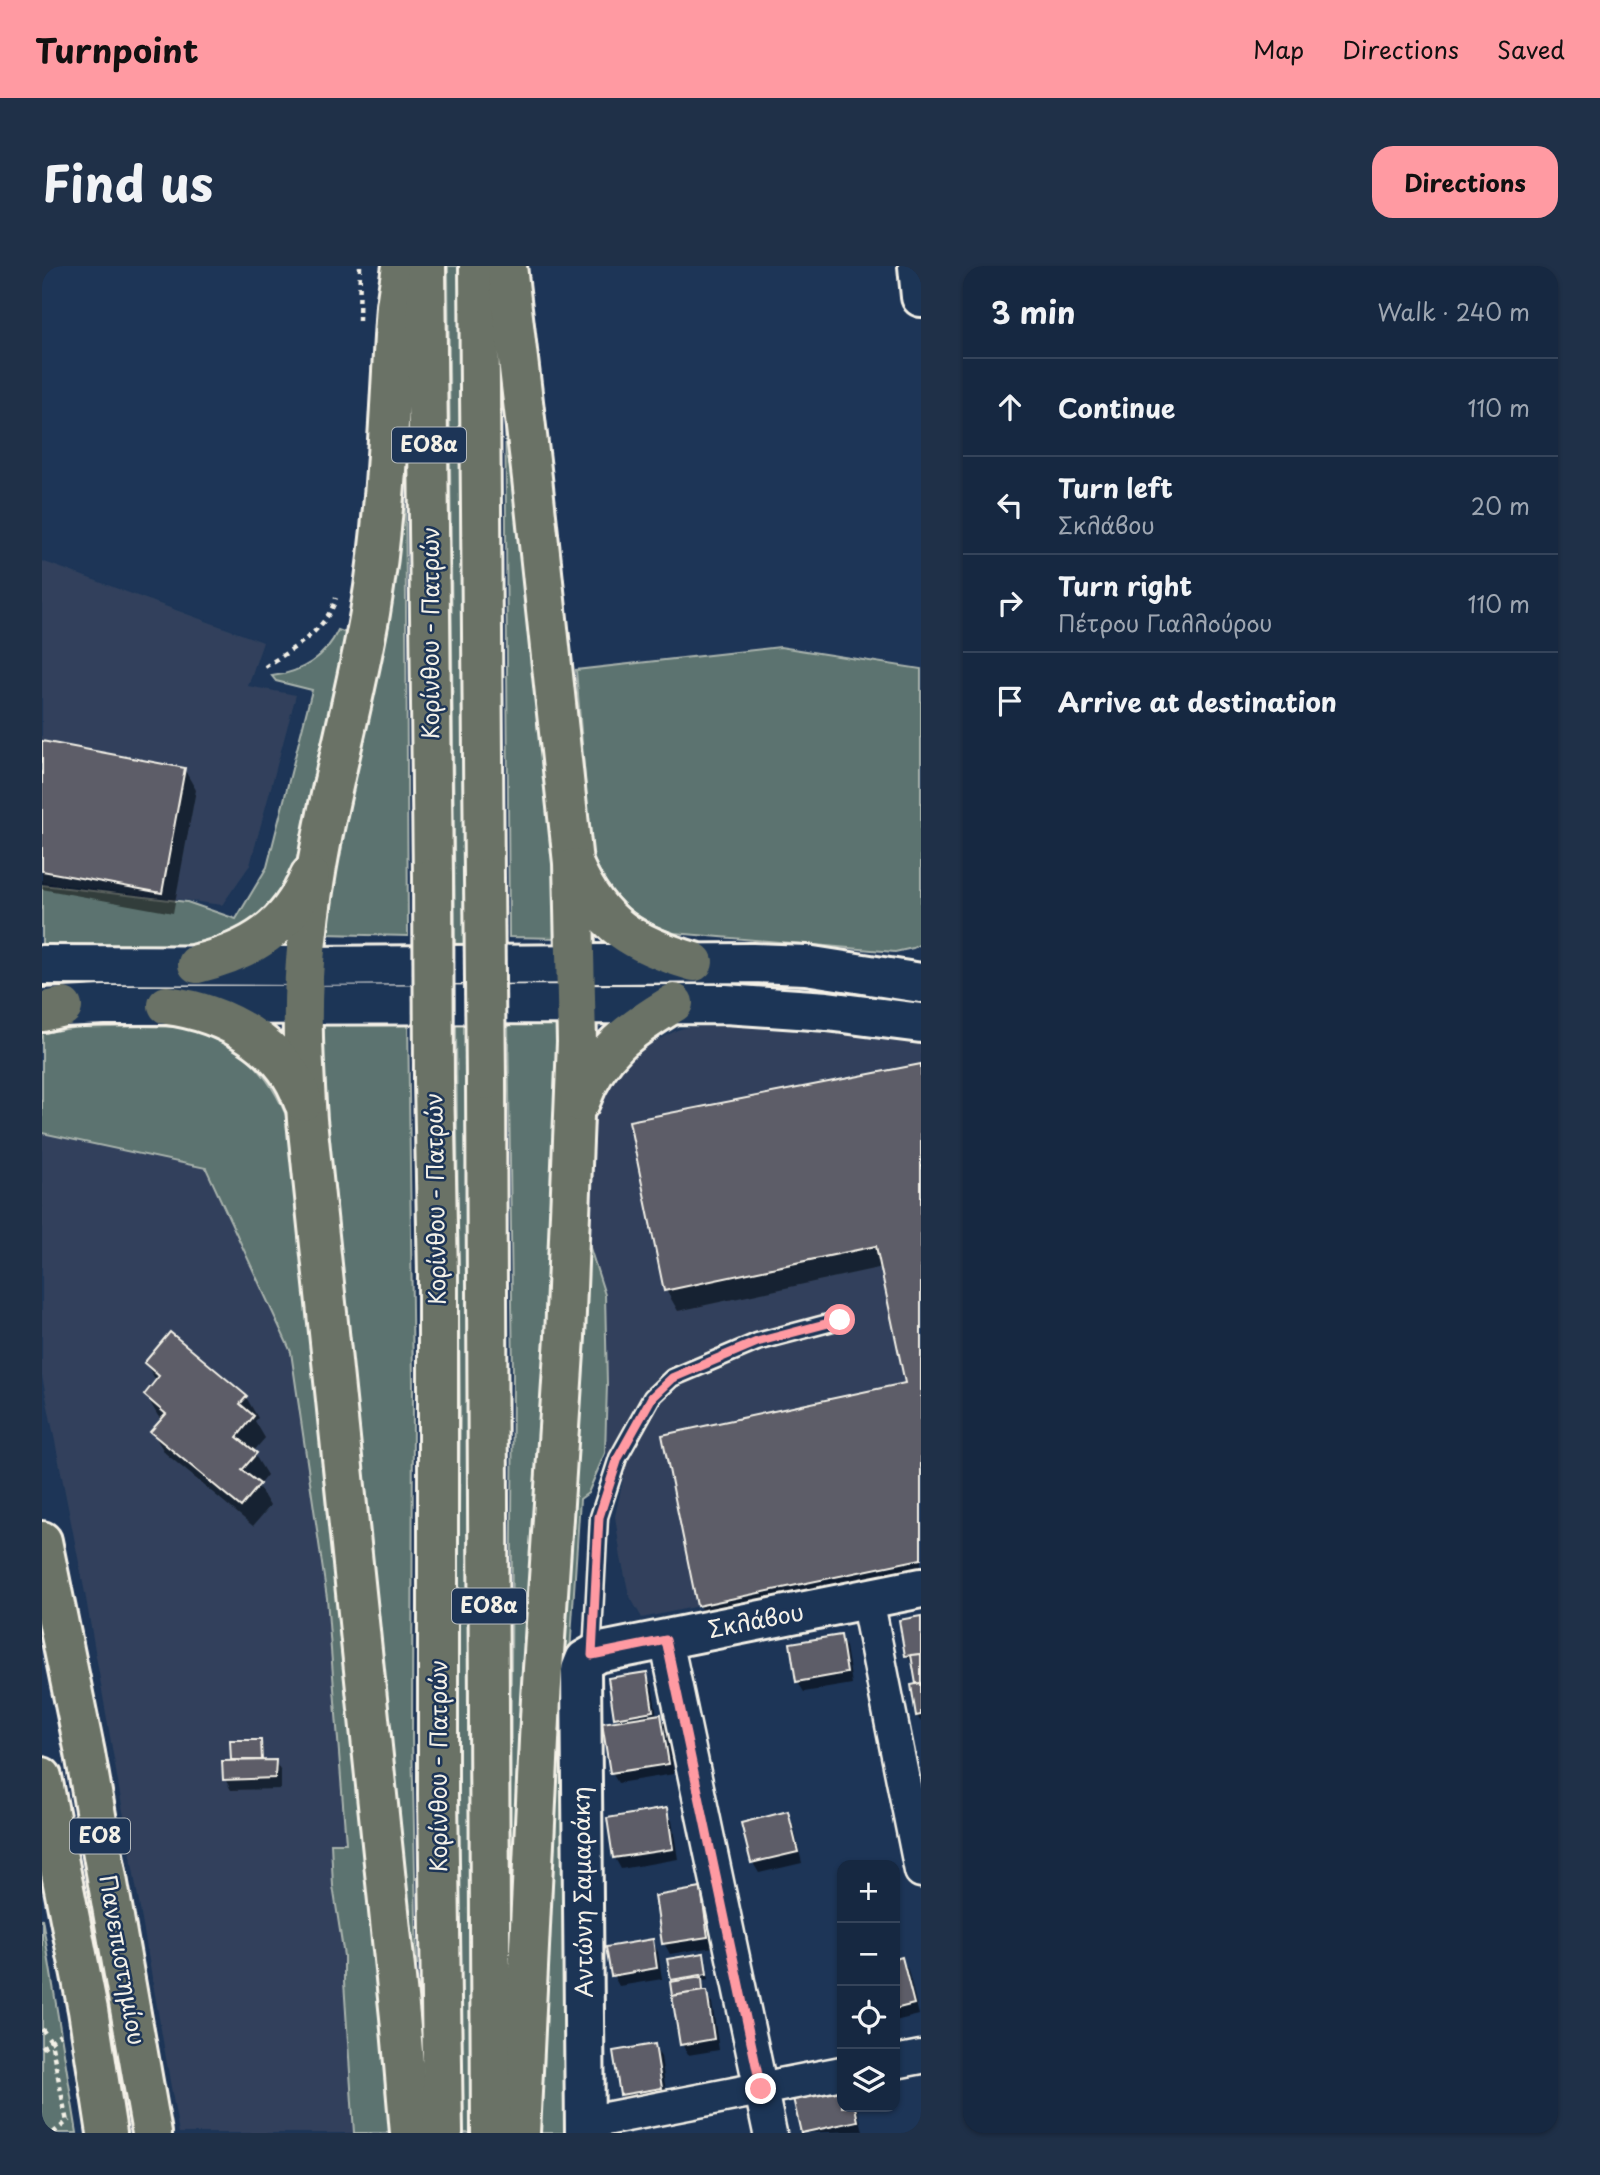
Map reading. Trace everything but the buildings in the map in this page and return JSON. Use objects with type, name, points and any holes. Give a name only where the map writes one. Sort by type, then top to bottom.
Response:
[{"type":"main road","points":[[402,266],[396,306],[375,580],[354,697],[320,851],[304,966],[301,1028],[307,1120],[410,2133]]},
{"type":"main road","name":"Κορίνθου - Πατρών","points":[[426,266],[438,1276],[438,1795],[443,2133]]},
{"type":"main road","name":"ΕΟ8α","points":[[479,266],[491,2133]]},
{"type":"main road","points":[[507,266],[533,478],[573,863],[576,1003],[566,1324],[541,1699],[520,2133]]},
{"type":"main road","points":[[197,964],[243,949],[273,930],[300,895],[320,851]]},
{"type":"main road","points":[[573,863],[584,888],[615,926],[644,945],[694,962]]},
{"type":"main road","points":[[573,1131],[578,1108],[589,1080],[603,1057],[626,1034],[674,1003]]},
{"type":"main road","points":[[167,1005],[209,1013],[254,1038],[275,1057],[295,1084],[307,1120]]},
{"type":"main road","name":"Πανεπιστημίου","points":[[42,1541],[85,1754],[152,2133]]},
{"type":"main road","name":"Πανεπιστημίου","points":[[42,1777],[89,2010],[107,2133]]},
{"type":"street","points":[[918,266],[921,297]]},
{"type":"street","points":[[42,965],[304,966],[694,962],[806,965],[915,978]]},
{"type":"street","points":[[49,1009],[167,1005],[674,1003],[787,1008],[921,1023]]},
{"type":"street","name":"Σκλάβου","points":[[592,1655],[921,1588]]},
{"type":"street","points":[[867,1599],[921,1871]]},
{"type":"street","points":[[666,1640],[770,2133]]},
{"type":"street","name":"Αντώνη Σαμαράκη","points":[[585,2128],[580,1670],[585,1660],[592,1655]]},
{"type":"street","points":[[900,2061],[921,2057]]},
{"type":"street","points":[[585,2128],[837,2074]]},
{"type":"lane","points":[[592,1655],[599,1517],[618,1458],[652,1397],[672,1378],[757,1342],[840,1320]]},
{"type":"path","points":[[359,327],[360,266]]},
{"type":"path","points":[[265,667],[307,638],[331,613],[338,593]]},
{"type":"path","points":[[42,2029],[51,2041],[67,2122],[53,2133]]},
{"type":"path","points":[[42,2049],[51,2041]]},
{"type":"shaded area","points":[[42,561],[263,642],[248,686],[296,695],[250,865],[222,905],[42,882]]},
{"type":"shaded area","points":[[704,1022],[753,1022],[921,1040],[921,1559],[642,1618],[629,1595],[615,1516],[627,1461],[605,1453],[605,1295],[584,1229],[593,1125],[605,1089],[616,1072],[635,1052],[677,1030]]},
{"type":"shaded area","points":[[42,1133],[206,1168],[291,1352],[327,1598],[346,1844],[331,1843],[333,1886],[344,1956],[354,2133],[179,2133],[85,1593],[42,1376]]},
{"type":"green space","points":[[448,266],[460,266],[469,1337],[470,1962],[474,2133],[463,2133],[457,1737],[460,1408]]},
{"type":"green space","points":[[505,387],[560,921],[559,938],[509,937]]},
{"type":"green space","points":[[405,450],[408,936],[324,934],[342,836],[371,709]]},
{"type":"green space","points":[[338,630],[346,633],[344,650],[301,856],[272,906],[259,918],[237,931],[211,940],[183,945],[125,948],[42,945],[42,885],[187,902],[236,919],[267,867],[312,690],[276,681],[272,676],[293,671],[311,662],[327,648]]},
{"type":"green space","points":[[780,647],[921,669],[921,944],[913,948],[895,952],[674,933],[645,920],[623,903],[605,881],[591,853],[576,670]]},
{"type":"green space","points":[[408,1019],[413,1383],[412,1739],[417,1965],[414,1967],[385,1706],[344,1279],[313,1022]]},
{"type":"green space","points":[[508,1019],[564,1019],[513,1886],[510,1826],[513,1374]]},
{"type":"green space","points":[[78,1027],[186,1028],[221,1039],[250,1060],[262,1074],[281,1104],[288,1121],[399,2133],[354,2133],[344,1956],[333,1886],[331,1843],[346,1843],[327,1598],[291,1352],[206,1168],[42,1133],[42,1033]]},
{"type":"green space","points":[[584,1229],[605,1295],[607,1384],[605,1453],[588,1493],[580,1499],[570,1653],[573,2133],[531,2133]]},
{"type":"green space","points":[[42,1918],[77,2133],[42,2133]]},
{"type":"route","points":[[761,2089],[666,1640],[592,1655],[596,1546],[599,1517],[618,1458],[639,1416],[652,1397],[672,1378],[757,1342],[840,1320]]}]
